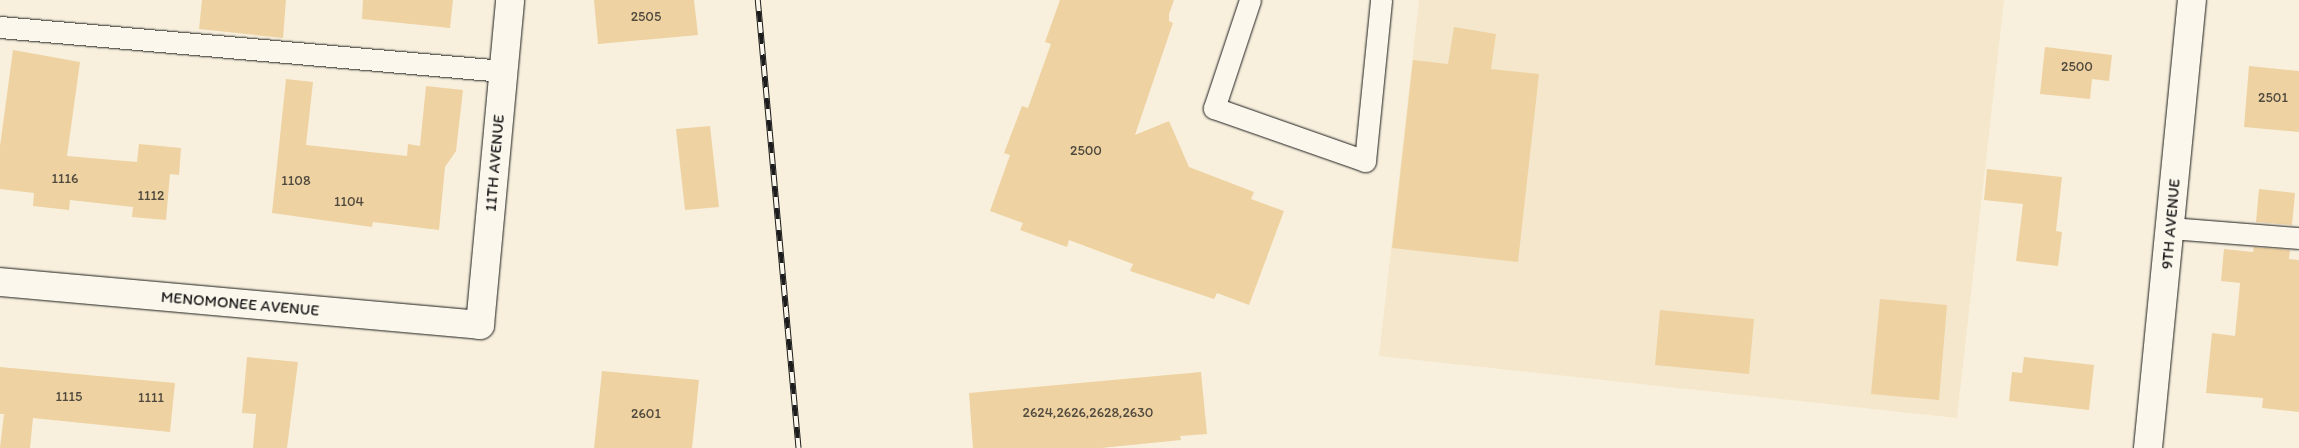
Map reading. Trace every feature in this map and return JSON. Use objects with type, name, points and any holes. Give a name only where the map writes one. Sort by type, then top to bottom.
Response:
[{"type":"street","name":"11TH AVENUE","points":[[480,325],[510,0]]},
{"type":"street","name":"9TH AVENUE","points":[[2148,448],[2192,0]]},
{"type":"street","name":"MENOMONEE AVENUE","points":[[0,282],[480,325]]},
{"type":"lane","points":[[1250,0],[1214,108],[1365,161],[1381,0]]},
{"type":"lane","points":[[0,27],[503,71]]},
{"type":"lane","points":[[2171,228],[2299,238]]},
{"type":"shaded area","points":[[1419,0],[2004,0],[1957,418],[1379,356]]},
{"type":"building","points":[[202,0],[286,0],[283,38],[199,29]]},
{"type":"building","points":[[363,0],[453,0],[450,28],[362,19]]},
{"type":"building","points":[[594,0],[694,0],[698,35],[598,44]]},
{"type":"building","points":[[1060,0],[1174,0],[1169,14],[1169,21],[1173,23],[1135,135],[1169,121],[1189,167],[1254,192],[1251,199],[1284,211],[1249,305],[1217,293],[1214,299],[1130,271],[1133,264],[1069,240],[1067,247],[1020,230],[1023,223],[990,211],[1010,155],[1004,153],[1022,106],[1028,108],[1051,44],[1045,42]]},
{"type":"building","points":[[1454,27],[1496,34],[1491,69],[1539,74],[1518,262],[1392,248],[1413,60],[1448,64]]},
{"type":"building","points":[[2045,47],[2112,55],[2109,81],[2092,79],[2090,99],[2040,94]]},
{"type":"building","points":[[13,50],[80,62],[67,156],[137,162],[139,144],[181,148],[179,175],[170,174],[166,220],[132,217],[133,207],[70,200],[69,210],[33,206],[34,193],[0,189],[0,146]]},
{"type":"building","points":[[2249,66],[2299,71],[2299,132],[2244,127]]},
{"type":"building","points":[[286,79],[313,82],[306,145],[407,156],[408,144],[420,146],[426,86],[463,90],[456,151],[445,167],[439,230],[373,222],[372,227],[272,213]]},
{"type":"building","points":[[710,126],[719,207],[685,210],[676,129]]},
{"type":"building","points":[[1987,169],[2062,177],[2056,231],[2062,232],[2058,266],[2016,261],[2023,204],[1984,200]]},
{"type":"building","points":[[2259,189],[2295,193],[2292,225],[2256,222]]},
{"type":"building","points":[[2254,247],[2290,250],[2289,259],[2299,260],[2299,412],[2262,408],[2263,398],[2206,393],[2212,333],[2235,336],[2240,283],[2221,281],[2224,249],[2253,252]]},
{"type":"building","points":[[1880,299],[1947,305],[1939,400],[1871,394]]},
{"type":"building","points":[[1660,310],[1754,319],[1749,374],[1655,365]]},
{"type":"building","points":[[247,357],[298,362],[287,448],[253,448],[256,414],[242,413]]},
{"type":"building","points":[[2024,357],[2094,365],[2089,410],[2009,401],[2012,372],[2022,373]]},
{"type":"building","points":[[0,367],[175,383],[170,432],[33,418],[30,448],[0,448],[4,414],[0,414]]},
{"type":"building","points":[[602,371],[699,380],[692,448],[594,448]]},
{"type":"building","points":[[1201,372],[1207,434],[1180,436],[1181,440],[1101,448],[973,448],[969,393]]},
{"type":"railway","points":[[758,0],[799,448]]}]
